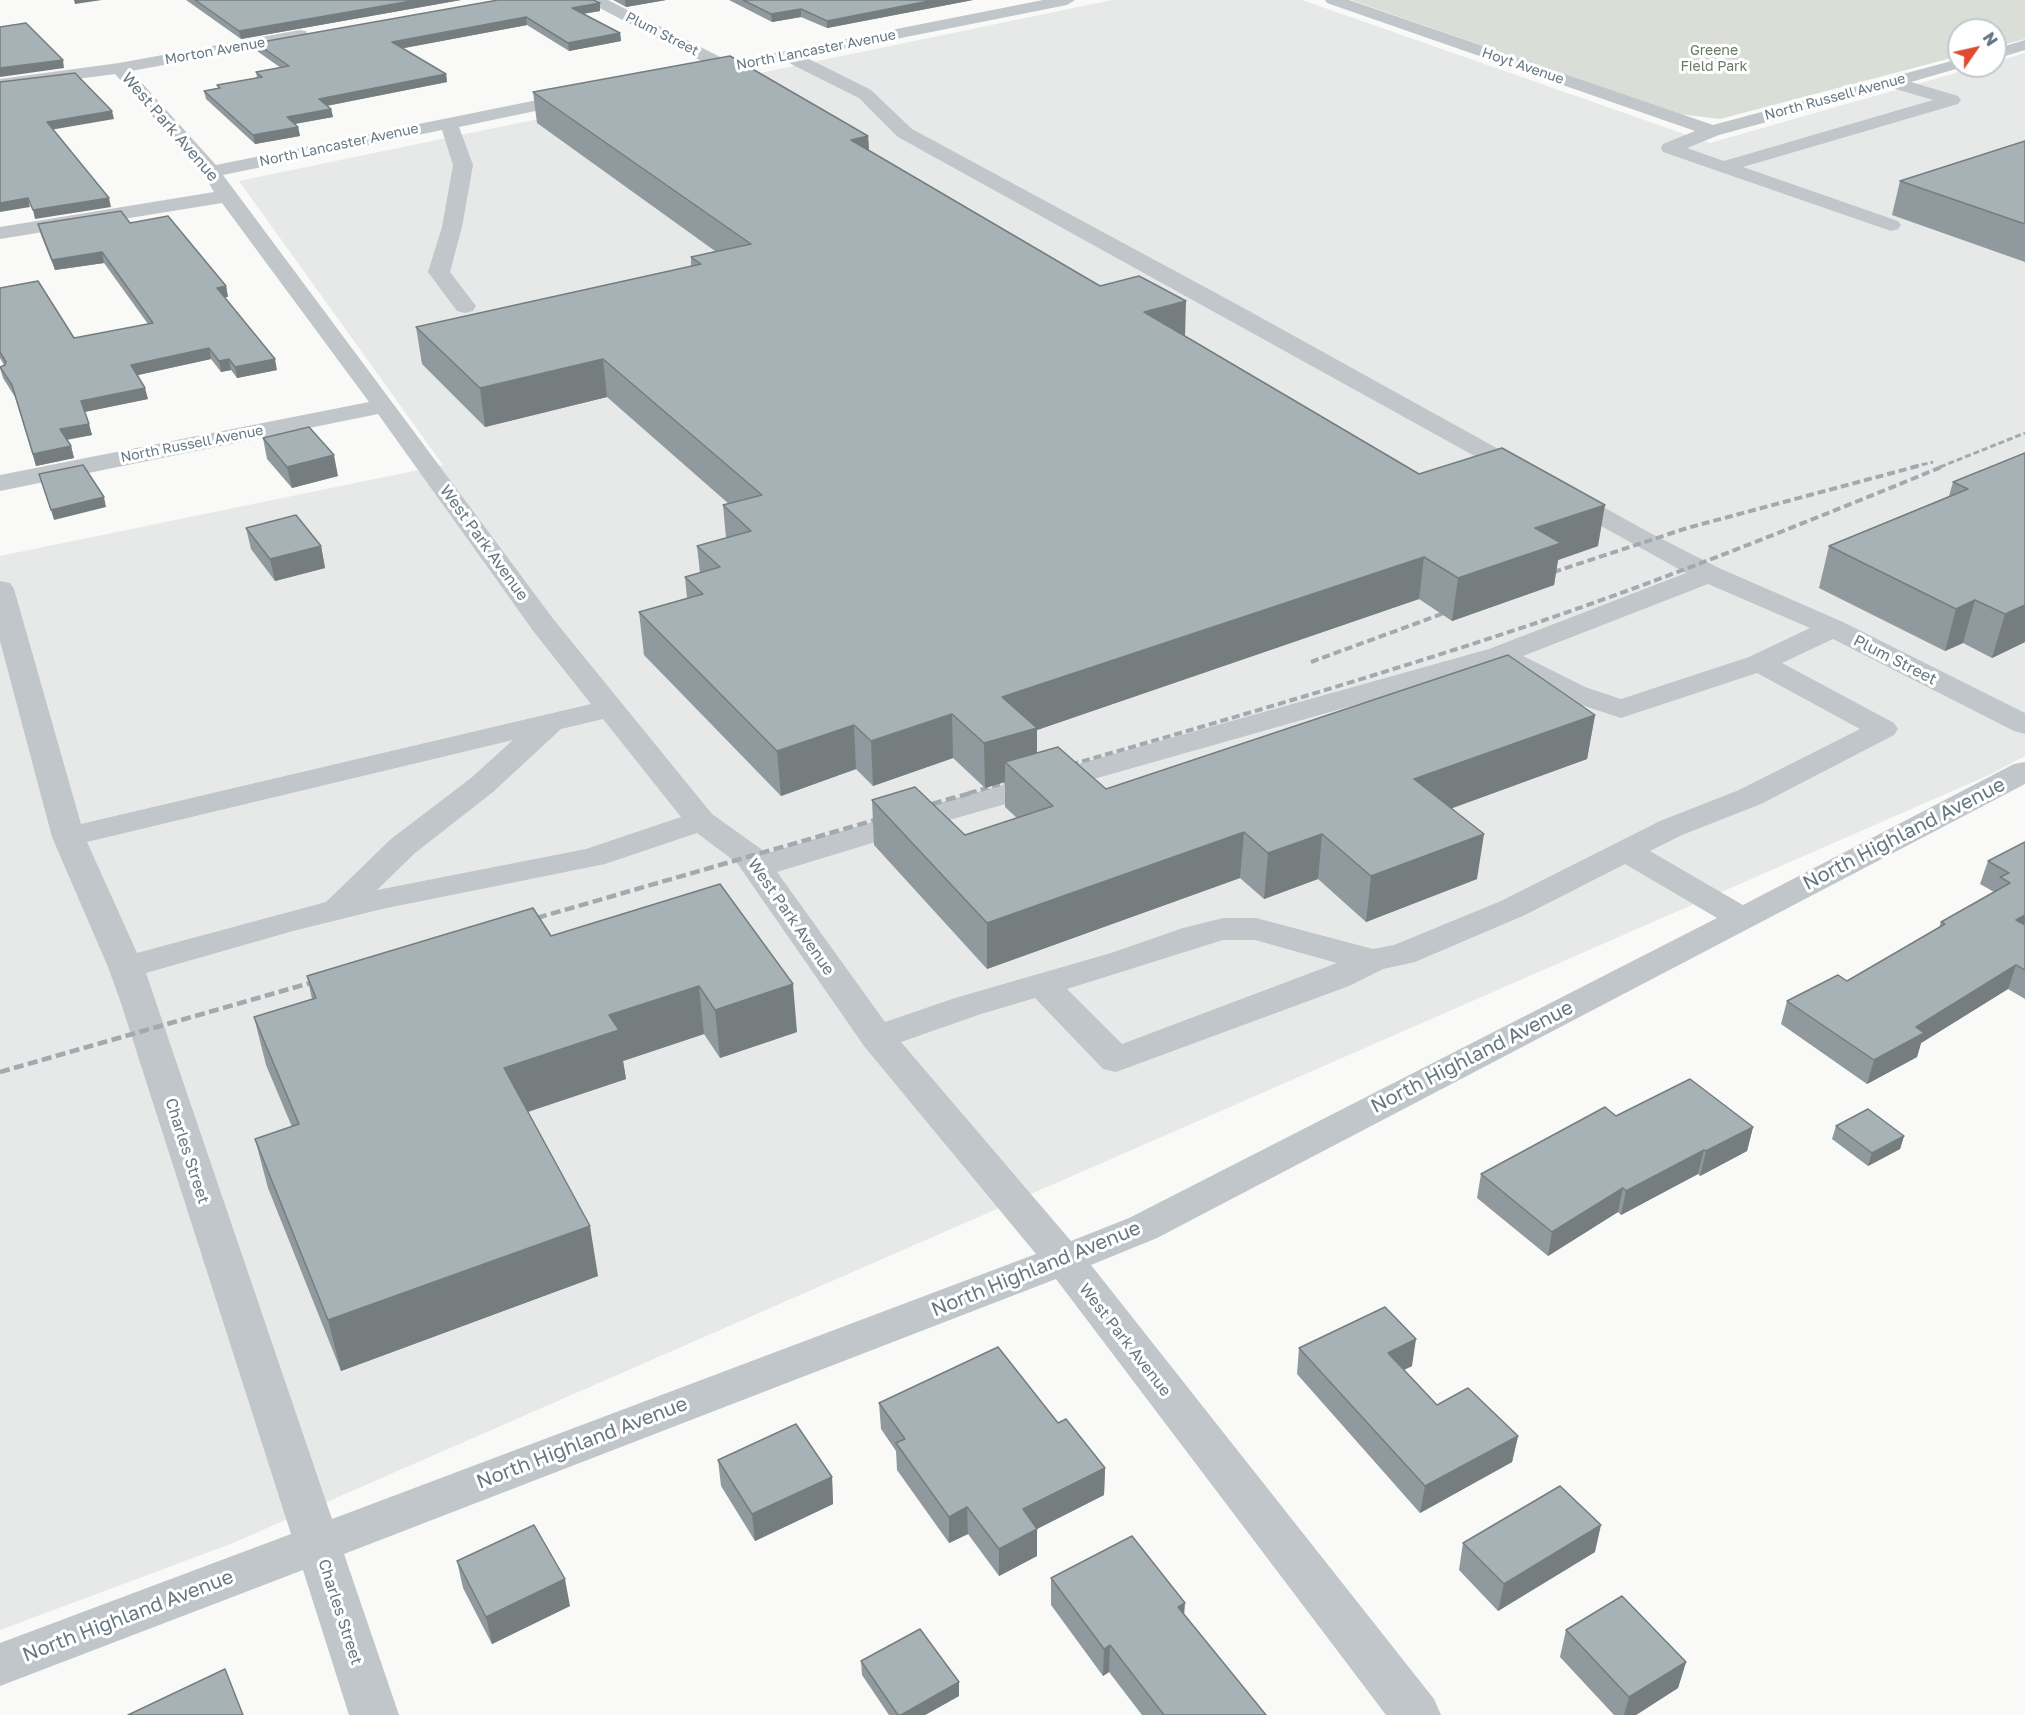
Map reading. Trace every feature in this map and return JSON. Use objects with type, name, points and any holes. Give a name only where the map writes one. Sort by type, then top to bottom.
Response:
[{"type":"street","name":"Plum Street","points":[[596,0],[728,68]]},
{"type":"street","name":"North Lancaster Avenue","points":[[682,77],[1067,0]]},
{"type":"street","name":"Hoyt Avenue","points":[[1333,0],[1712,131]]},
{"type":"street","name":"Morton Avenue","points":[[0,84],[119,68],[316,33]]},
{"type":"street","points":[[2007,50],[2025,45]]},
{"type":"street","name":"Plum Street","points":[[788,56],[865,94],[904,133],[1232,311],[1643,540],[1709,574],[1833,628],[2025,725]]},
{"type":"street","name":"North Russell Avenue","points":[[1723,167],[1670,148],[1712,131],[1947,67]]},
{"type":"street","name":"West Park Avenue","points":[[119,68],[219,184],[544,626],[701,821],[749,856],[878,1038],[1064,1260],[1416,1715]]},
{"type":"street","points":[[1723,167],[1952,100],[1891,82]]},
{"type":"street","name":"North Lancaster Avenue","points":[[0,233],[219,184],[449,123],[600,93]]},
{"type":"street","points":[[449,123],[463,165],[452,227],[439,272],[465,306]]},
{"type":"street","points":[[1723,167],[1891,225]]},
{"type":"street","name":"North Russell Avenue","points":[[0,483],[384,406]]},
{"type":"street","points":[[756,867],[917,819],[1499,655],[1709,574]]},
{"type":"street","name":"Charles Street","points":[[0,589],[68,837],[126,967],[374,1715]]},
{"type":"street","points":[[1499,655],[1574,693],[1621,709],[1759,663],[1833,628]]},
{"type":"street","points":[[1042,984],[1116,1060],[1336,978],[1373,960],[1403,954],[1513,908],[1671,828],[1750,797],[1883,729],[1759,663]]},
{"type":"street","points":[[68,837],[610,708]]},
{"type":"street","points":[[338,909],[403,846],[482,785],[551,722]]},
{"type":"street","name":"North Highland Avenue","points":[[0,1665],[1143,1228],[1921,827],[2025,771]]},
{"type":"street","points":[[126,967],[338,909],[592,857],[701,821]]},
{"type":"street","points":[[1626,851],[1741,918]]},
{"type":"street","points":[[878,1038],[968,1006],[1223,929],[1256,929],[1354,957],[1373,960]]},
{"type":"shaded area","points":[[1112,0],[1302,0],[1710,143],[1947,75],[1947,78],[2007,78],[2007,58],[2025,53],[2025,756],[1989,775],[233,1543],[0,1630],[0,556],[443,465],[239,181]]},
{"type":"green space","name":"Greene Field Park","points":[[1351,0],[2025,0],[2025,39],[2007,44],[2007,18],[1947,18],[1947,59],[1720,119],[1679,114]]},
{"type":"building","points":[[195,0],[417,0],[239,31]]},
{"type":"building","points":[[498,0],[593,0],[600,3],[572,8],[620,33],[568,43],[526,17],[392,42],[446,74],[319,99],[331,109],[287,117],[298,127],[253,135],[204,91],[220,88],[217,85],[262,77],[256,72],[289,66],[256,43]]},
{"type":"building","points":[[743,0],[934,0],[827,21],[801,9],[771,14]]},
{"type":"building","points":[[26,23],[63,60],[0,68],[0,27]]},
{"type":"building","points":[[730,56],[868,136],[851,140],[1100,286],[1139,276],[1186,301],[1144,312],[1419,474],[1502,448],[1605,505],[1535,528],[1561,543],[1458,578],[1424,557],[1002,697],[1037,728],[984,743],[952,714],[871,741],[854,725],[777,751],[639,612],[703,594],[685,577],[720,567],[697,546],[751,531],[723,505],[762,495],[603,359],[480,388],[416,327],[701,264],[691,257],[751,244],[533,92]]},
{"type":"building","points":[[75,73],[112,111],[47,122],[109,198],[33,210],[28,198],[0,203],[0,82]]},
{"type":"building","points":[[2025,141],[2025,224],[1900,181]]},
{"type":"building","points":[[121,211],[130,223],[168,216],[226,286],[217,288],[275,359],[235,367],[229,359],[219,361],[209,348],[131,365],[145,388],[81,401],[89,424],[60,429],[71,446],[33,454],[12,385],[0,367],[6,362],[0,352],[0,288],[38,281],[74,338],[153,323],[102,252],[52,260],[38,224]]},
{"type":"building","points":[[309,427],[334,455],[287,467],[263,438]]},
{"type":"building","points":[[2025,453],[2025,605],[2005,614],[1975,600],[1956,609],[1829,546],[1968,489],[1953,482]]},
{"type":"building","points":[[83,465],[104,497],[51,510],[39,474]]},
{"type":"building","points":[[296,515],[321,546],[270,559],[246,528]]},
{"type":"building","points":[[1508,655],[1595,715],[1414,779],[1484,834],[1371,876],[1322,834],[1268,853],[1244,832],[987,923],[872,800],[915,787],[965,835],[1053,806],[1005,762],[1058,747],[1106,789]]},
{"type":"building","points":[[2025,842],[2025,915],[2016,920],[2025,925],[2025,970],[2016,965],[1916,1027],[1924,1033],[1874,1060],[1787,1001],[1838,975],[1847,981],[1945,924],[1941,922],[2010,883],[2000,877],[2009,873],[1988,861]]},
{"type":"building","points":[[720,884],[793,984],[715,1010],[699,986],[609,1015],[619,1030],[504,1068],[590,1226],[328,1320],[255,1139],[299,1124],[254,1017],[316,998],[307,976],[533,908],[551,936]]},
{"type":"building","points":[[1690,1079],[1753,1127],[1626,1191],[1623,1188],[1552,1232],[1481,1174],[1605,1107],[1616,1116]]},
{"type":"building","points":[[1868,1109],[1904,1136],[1872,1153],[1836,1126]]},
{"type":"building","points":[[1385,1307],[1416,1339],[1388,1353],[1437,1405],[1468,1388],[1518,1436],[1425,1486],[1299,1348]]},
{"type":"building","points":[[998,1347],[1058,1423],[1066,1419],[1105,1468],[1023,1509],[1037,1529],[999,1549],[967,1507],[949,1517],[896,1443],[905,1439],[879,1403]]},
{"type":"building","points":[[796,1424],[832,1477],[752,1514],[718,1460]]},
{"type":"building","points":[[1560,1486],[1601,1525],[1504,1584],[1463,1543]]},
{"type":"building","points":[[534,1525],[565,1579],[486,1617],[457,1561]]},
{"type":"building","points":[[1132,1536],[1185,1603],[1178,1607],[1266,1715],[1164,1715],[1110,1645],[1104,1649],[1051,1578]]},
{"type":"building","points":[[1622,1596],[1686,1662],[1629,1697],[1566,1630]]},
{"type":"building","points":[[920,1629],[959,1682],[898,1715],[861,1661]]},
{"type":"building","points":[[225,1669],[243,1715],[128,1715]]},
{"type":"railway","points":[[1940,467],[2025,433]]},
{"type":"railway","points":[[1913,467],[1933,462]]},
{"type":"railway","points":[[1542,576],[1687,528],[1918,466]]},
{"type":"railway","points":[[1059,768],[1358,680],[1536,623],[1690,567],[1944,466]]},
{"type":"railway","points":[[1311,662],[1458,608]]},
{"type":"railway","points":[[969,793],[1022,778]]},
{"type":"railway","points":[[918,808],[974,792]]},
{"type":"railway","points":[[523,922],[889,816]]},
{"type":"railway","points":[[0,1072],[324,979]]}]
